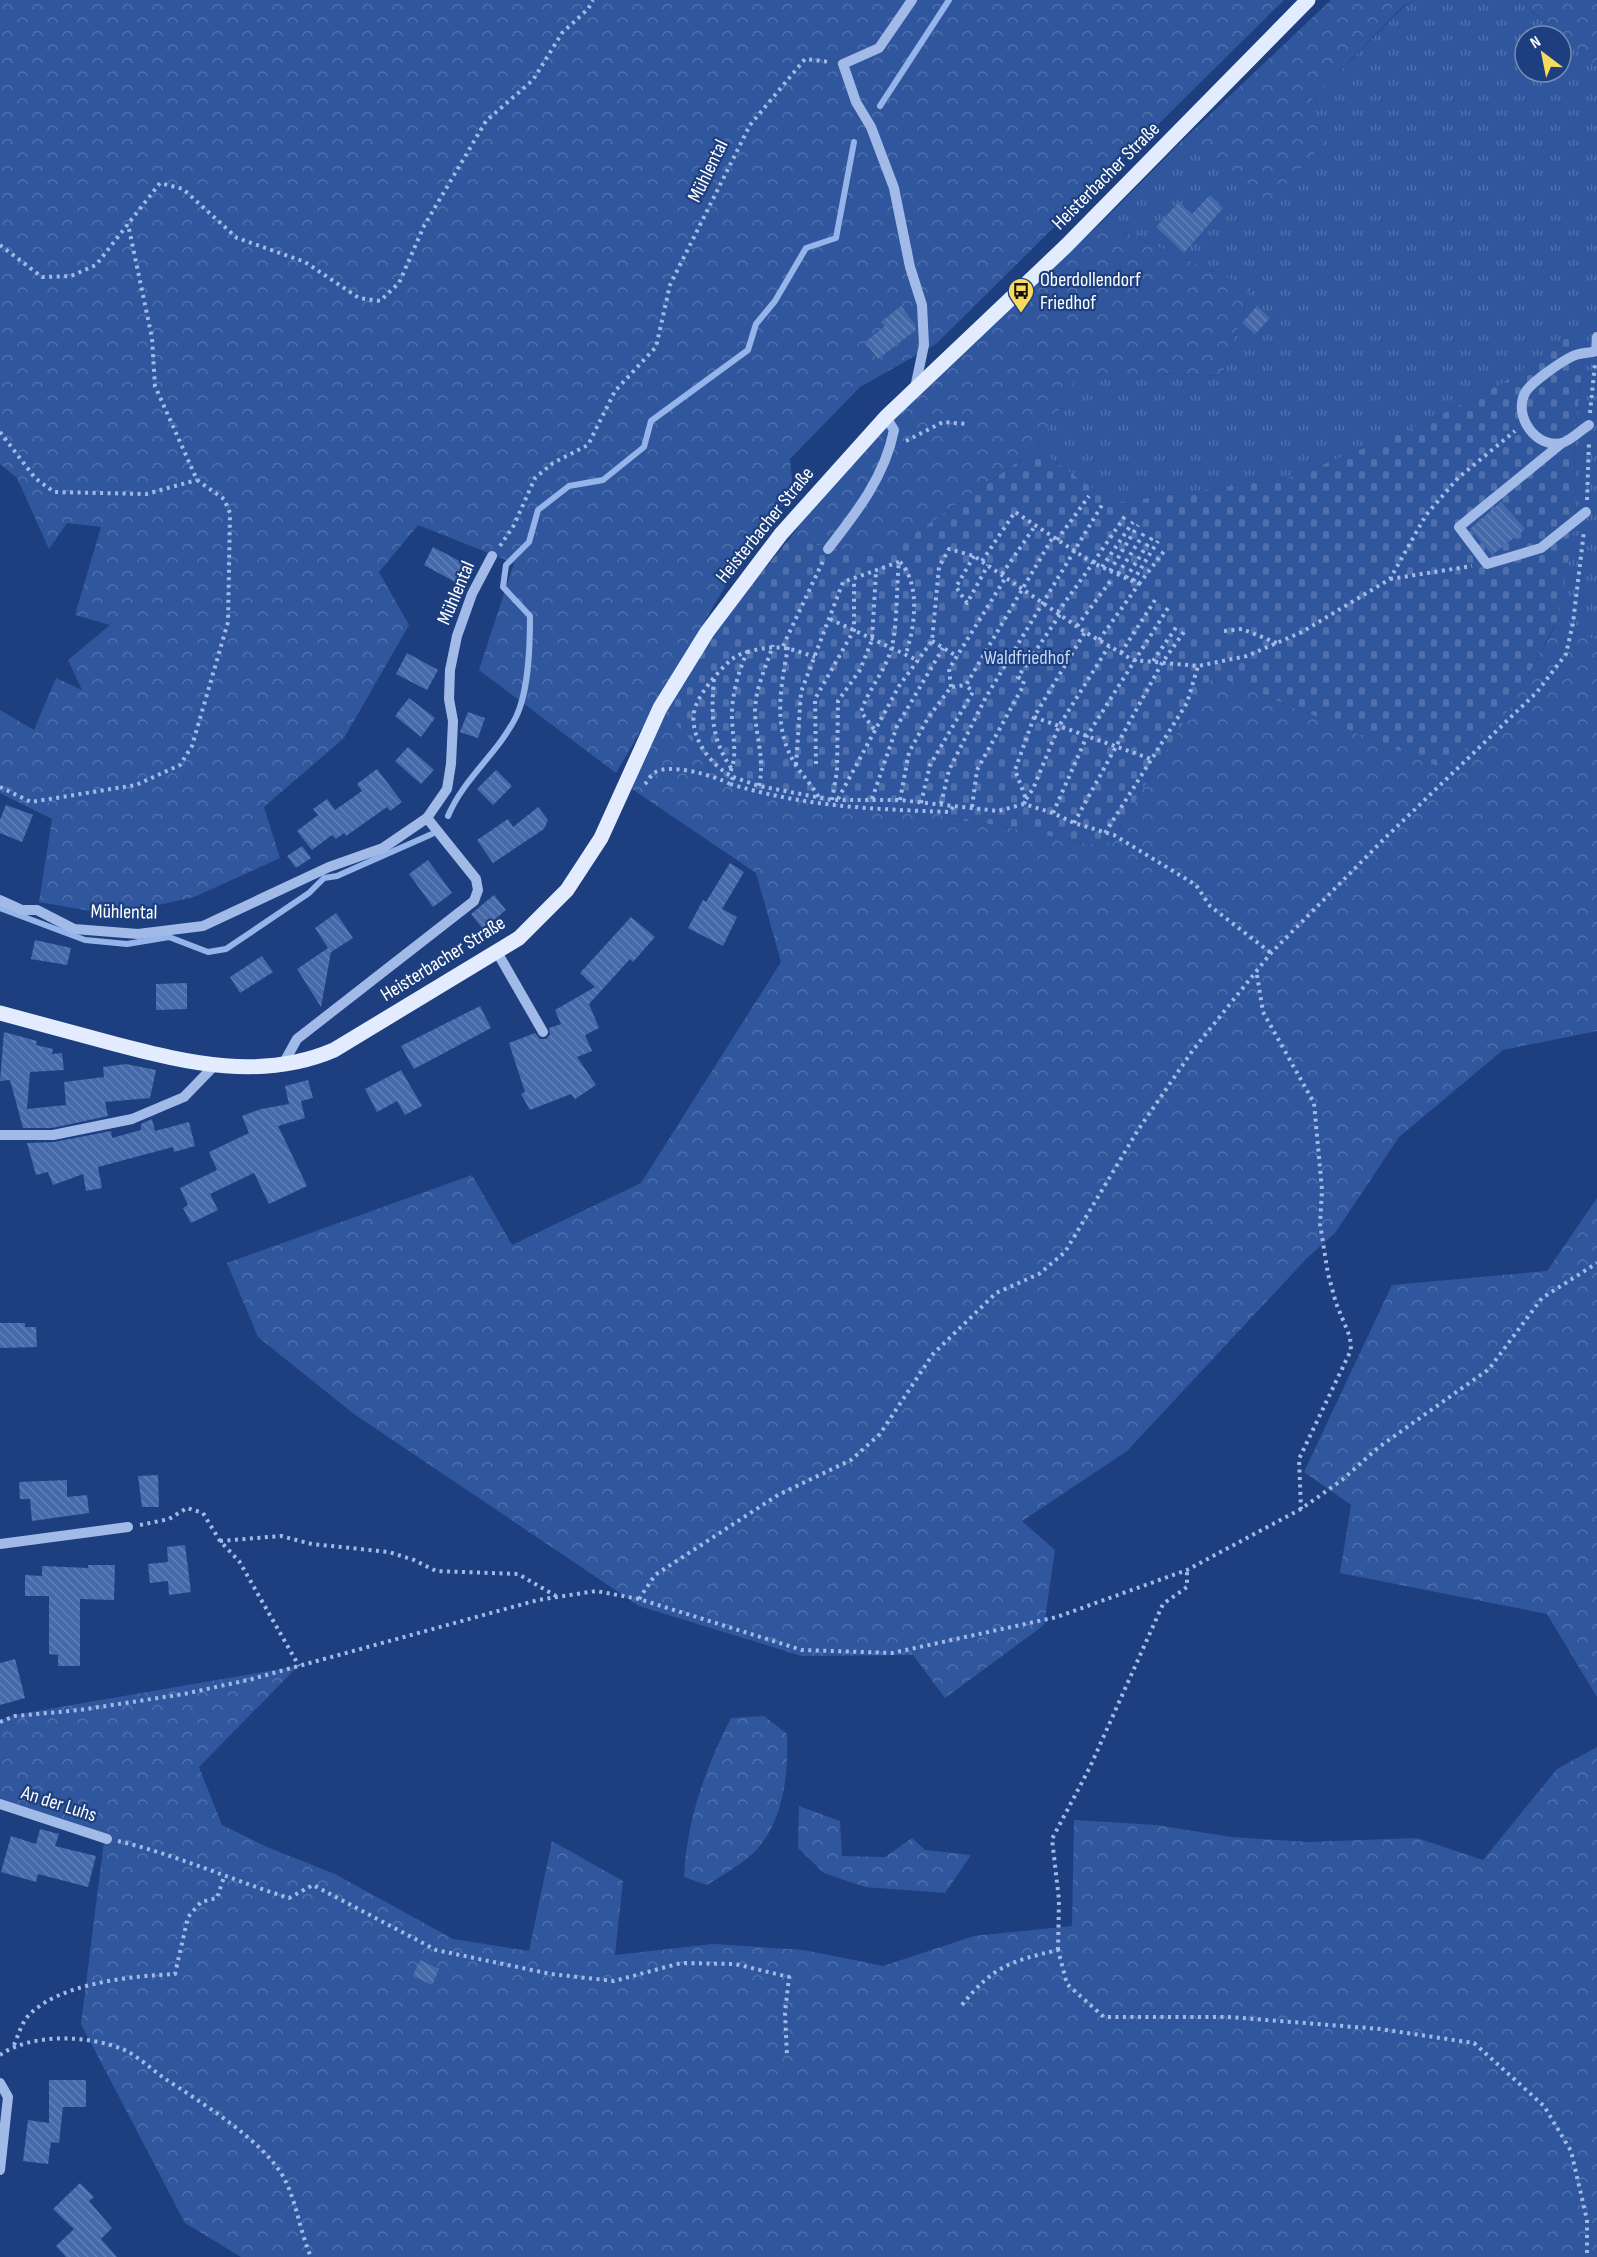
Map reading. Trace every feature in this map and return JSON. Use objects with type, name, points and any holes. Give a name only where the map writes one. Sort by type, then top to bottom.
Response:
[{"type":"main road","name":"Heisterbacher Straße","points":[[0,1013],[182,1061],[214,1066],[282,1066],[311,1060],[334,1050],[519,938],[567,890],[581,872],[601,838],[660,708],[707,632],[781,534],[886,417],[1066,246],[1308,0]]},
{"type":"street","points":[[912,0],[879,48],[843,64],[856,102],[871,127],[894,188],[910,267],[922,305],[924,345],[915,388]]},
{"type":"street","points":[[1562,443],[1547,442],[1533,435],[1525,424],[1522,410],[1524,393],[1536,381],[1574,355],[1596,351],[1597,337]]},
{"type":"street","points":[[828,549],[864,503],[890,451],[894,430],[886,417]]},
{"type":"street","points":[[1586,512],[1541,548],[1487,564],[1459,526],[1562,443],[1589,425]]},
{"type":"street","name":"Mühlental","points":[[0,900],[22,910],[37,910],[74,929],[138,934],[203,926],[329,867],[383,848],[427,818],[447,789],[453,721],[449,699],[450,670],[457,636],[472,594],[492,556]]},
{"type":"street","name":"Heisterbacher Straße","points":[[282,1066],[297,1039],[474,901],[478,890],[476,879],[427,818]]},
{"type":"street","points":[[498,952],[543,1032]]},
{"type":"street","points":[[0,1135],[52,1135],[132,1119],[184,1097],[214,1066]]},
{"type":"street","points":[[0,1544],[128,1527]]},
{"type":"street","name":"An der Luhs","points":[[0,1803],[107,1839]]},
{"type":"street","points":[[0,2082],[8,2097],[0,2170]]},
{"type":"path","points":[[0,245],[42,277],[71,276],[96,265],[160,183],[183,189],[237,238],[305,262],[359,298],[380,302],[399,283],[424,226],[486,121],[533,80],[562,33],[588,9],[592,0]]},
{"type":"path","name":"Mühlental","points":[[492,556],[514,525],[535,478],[553,463],[588,445],[615,391],[656,347],[670,285],[750,125],[805,59],[843,64]]},
{"type":"path","points":[[0,787],[31,802],[136,785],[180,765],[192,746],[228,622],[230,513],[224,500],[197,480],[155,386],[152,338],[128,224]]},
{"type":"path","points":[[890,451],[921,432],[944,422],[966,424]]},
{"type":"path","points":[[1390,579],[1426,515],[1458,478],[1495,445],[1525,424]]},
{"type":"path","points":[[0,432],[35,478],[54,492],[146,494],[197,480]]},
{"type":"path","points":[[966,685],[1022,589],[1055,539],[1089,496]]},
{"type":"path","points":[[941,804],[950,770],[986,697],[1072,550],[1102,505]]},
{"type":"path","points":[[982,561],[1016,512],[1093,563],[1139,584]]},
{"type":"path","points":[[639,1599],[655,1575],[777,1496],[851,1460],[880,1434],[933,1354],[996,1293],[1039,1274],[1065,1251],[1138,1130],[1193,1050],[1271,953],[1384,839],[1537,692],[1566,654],[1573,623],[1586,512]]},
{"type":"path","points":[[972,807],[976,770],[1021,690],[1024,681],[1018,677],[1125,516]]},
{"type":"path","points":[[1102,567],[1133,522]]},
{"type":"path","points":[[1110,571],[1138,525]]},
{"type":"path","points":[[900,800],[909,752],[928,718],[951,687],[949,669],[1035,526]]},
{"type":"path","points":[[1118,574],[1146,530]]},
{"type":"path","points":[[1126,578],[1153,536]]},
{"type":"path","points":[[1133,581],[1158,541]]},
{"type":"path","points":[[819,798],[809,779],[796,765],[783,739],[778,705],[786,647],[828,549]]},
{"type":"path","points":[[835,800],[899,686],[919,662],[932,641],[939,567],[949,549],[974,556],[1060,612],[1085,632],[1133,660],[1198,666],[1247,656],[1302,632],[1390,579],[1487,564]]},
{"type":"path","points":[[1099,640],[1165,550]]},
{"type":"path","points":[[974,556],[956,586],[967,603],[988,565]]},
{"type":"path","points":[[796,765],[801,692],[843,582],[899,562]]},
{"type":"path","points":[[874,729],[861,712],[865,699],[880,678],[891,650],[899,562]]},
{"type":"path","points":[[899,562],[909,571],[914,612],[913,634],[905,656]]},
{"type":"path","points":[[835,800],[838,701],[860,670],[872,640],[876,572]]},
{"type":"path","points":[[816,764],[815,699],[854,630],[854,579]]},
{"type":"path","points":[[1077,626],[1112,579]]},
{"type":"path","points":[[1121,653],[1155,600]]},
{"type":"path","points":[[1053,813],[1087,736],[1168,608]]},
{"type":"path","points":[[830,619],[919,662]]},
{"type":"path","points":[[1152,662],[1177,626]]},
{"type":"path","points":[[1074,823],[1162,663],[1186,628]]},
{"type":"path","points":[[1224,631],[1242,629],[1277,643]]},
{"type":"path","points":[[1085,632],[1034,717],[1015,770],[1025,801],[1074,823],[1114,835],[1196,885],[1210,906],[1271,953]]},
{"type":"path","points":[[932,641],[958,657]]},
{"type":"path","points":[[759,786],[763,757],[755,711],[759,684],[773,645]]},
{"type":"path","points":[[815,657],[773,645],[734,656],[714,678],[695,709],[694,727],[706,753],[731,776],[759,786],[819,798],[956,804],[998,811],[1025,801],[1033,789],[1059,726],[1109,646]]},
{"type":"path","points":[[872,799],[897,726],[943,648]]},
{"type":"path","points":[[730,784],[736,756],[732,719],[734,696],[747,652]]},
{"type":"path","points":[[1105,833],[1187,703],[1198,666]]},
{"type":"path","points":[[714,678],[711,713],[719,751],[732,769]]},
{"type":"path","points":[[951,687],[966,685]]},
{"type":"path","points":[[921,803],[930,765],[973,692],[966,685]]},
{"type":"path","points":[[1034,717],[1151,759]]},
{"type":"path","points":[[641,793],[655,772],[667,769],[715,776],[730,784],[774,797],[835,807],[949,813],[956,804]]},
{"type":"path","points":[[1256,974],[1263,1012],[1314,1103],[1322,1190],[1320,1224],[1328,1275],[1336,1303],[1350,1337],[1351,1350],[1299,1459],[1301,1509]]},
{"type":"path","points":[[0,1722],[15,1716],[80,1710],[184,1694],[299,1666],[557,1597],[596,1592],[639,1599],[802,1650],[892,1653],[1058,1617],[1187,1570],[1301,1509],[1342,1480],[1379,1447],[1489,1369],[1542,1298],[1597,1263]]},
{"type":"path","points":[[128,1527],[169,1519],[187,1508],[203,1513],[220,1540],[239,1561],[299,1666]]},
{"type":"path","points":[[220,1540],[281,1536],[312,1545],[389,1552],[414,1560],[436,1571],[518,1574],[557,1597]]},
{"type":"path","points":[[1187,1570],[1187,1587],[1163,1604],[1090,1767],[1052,1839],[1059,1900],[1058,1950],[1067,1984],[1104,2017],[1229,2017],[1380,2029],[1474,2043],[1544,2106],[1571,2151],[1587,2220],[1587,2257]]},
{"type":"path","points":[[107,1839],[164,1852],[224,1877],[289,1898],[313,1885],[436,1950],[550,1974],[614,1981],[681,1963],[735,1964],[789,1977],[785,2013],[787,2056]]},
{"type":"path","points":[[14,2045],[27,2016],[52,1997],[134,1976],[175,1974],[188,1917],[201,1902],[217,1898],[224,1877]]},
{"type":"path","points":[[962,2005],[979,1983],[1015,1960],[1058,1950]]},
{"type":"path","points":[[0,2055],[14,2045],[78,2038],[124,2050],[229,2122],[266,2155],[285,2180],[303,2239],[311,2257]]},
{"type":"green space","points":[[0,0],[1284,0],[936,344],[860,387],[790,459],[793,490],[741,559],[616,773],[479,670],[514,563],[418,525],[379,572],[409,625],[344,738],[264,807],[280,858],[194,897],[114,915],[39,902],[52,819],[0,793],[0,710],[34,730],[56,678],[82,690],[68,660],[110,625],[75,615],[101,527],[67,523],[49,549],[17,478],[0,464]]},
{"type":"green space","points":[[1331,0],[1416,0],[1403,6],[1308,104],[1323,144],[1270,202],[1182,141]]},
{"type":"green space","points":[[1416,0],[1519,0],[1547,24],[1513,24],[1513,84],[1573,84],[1573,46],[1597,66],[1597,640],[1554,628],[1576,518],[1574,439],[1587,333],[1567,337],[1502,384],[1419,426],[1289,478],[1113,503],[1037,449],[1074,381],[1158,373],[1222,376],[1251,288],[1102,222],[1182,141],[1270,201],[1308,104],[1404,6]]},
{"type":"green space","points":[[1519,0],[1597,0],[1597,66],[1573,46],[1573,24],[1547,24]]},
{"type":"green space","points":[[1102,222],[1251,288],[1222,376],[1158,373],[1074,382],[1037,449],[879,558],[789,539],[824,495],[899,413]]},
{"type":"green space","name":"Waldfriedhof","points":[[1587,333],[1574,439],[1576,518],[1557,621],[1510,709],[1442,768],[1219,677],[1211,678],[1107,847],[974,821],[948,822],[949,808],[836,804],[728,780],[664,711],[723,620],[789,539],[879,558],[1037,449],[1113,503],[1289,478],[1419,426],[1501,384],[1567,337]]},
{"type":"green space","points":[[1554,628],[1597,640],[1597,1031],[1503,1050],[1399,1137],[1335,1233],[1308,1257],[1127,1451],[1022,1521],[1055,1550],[1044,1625],[945,1698],[913,1655],[802,1656],[639,1606],[354,1414],[258,1337],[227,1263],[472,1175],[512,1245],[641,1183],[781,962],[756,873],[629,787],[664,711],[836,804],[949,808],[948,822],[974,821],[1107,847],[1211,678],[1219,677],[1442,768],[1511,706]]},
{"type":"green space","points":[[1597,1198],[1597,1697],[1547,1614],[1340,1573],[1351,1505],[1304,1472],[1392,1285],[1547,1271]]},
{"type":"green space","points":[[298,1666],[199,1767],[222,1825],[267,1847],[335,1874],[453,1939],[529,1951],[552,1841],[623,1881],[615,1955],[713,1944],[804,1950],[883,1966],[974,1936],[1072,1926],[1074,1820],[1156,1825],[1231,1837],[1309,1842],[1417,1838],[1483,1860],[1557,1769],[1597,1747],[1597,2257],[241,2257],[185,2223],[81,2024],[104,1841],[0,1802],[0,1720],[14,1715]]},
{"type":"green space","points":[[764,1716],[787,1734],[785,1783],[777,1816],[770,1831],[750,1856],[707,1885],[684,1877],[693,1815],[705,1775],[731,1718]]},
{"type":"green space","points":[[799,1806],[840,1821],[842,1856],[885,1857],[912,1838],[925,1850],[971,1855],[945,1893],[865,1887],[824,1873],[798,1848]]},
{"type":"building","points":[[1210,195],[1223,208],[1184,253],[1156,227],[1179,202],[1192,214]]},
{"type":"building","points":[[901,306],[915,325],[916,330],[878,359],[865,342],[885,326],[881,322]]},
{"type":"building","points":[[1257,306],[1270,318],[1255,334],[1242,323]]},
{"type":"building","points":[[1501,502],[1525,529],[1492,555],[1470,529]]},
{"type":"building","points":[[433,547],[467,565],[457,583],[424,565]]},
{"type":"building","points":[[407,653],[438,670],[427,690],[396,674]]},
{"type":"building","points":[[409,698],[435,718],[421,737],[395,716]]},
{"type":"building","points":[[468,712],[485,718],[478,738],[460,732]]},
{"type":"building","points":[[408,747],[434,770],[421,784],[395,761]]},
{"type":"building","points":[[377,769],[402,802],[390,811],[387,807],[346,836],[344,833],[336,839],[332,835],[312,850],[297,831],[318,815],[313,809],[327,799],[335,810],[362,791],[357,784]]},
{"type":"building","points":[[496,770],[512,786],[493,805],[477,789]]},
{"type":"building","points":[[6,805],[33,815],[22,842],[0,833],[0,820]]},
{"type":"building","points":[[538,807],[548,820],[544,829],[493,863],[477,840],[508,819],[513,827]]},
{"type":"building","points":[[302,846],[311,858],[296,868],[287,856]]},
{"type":"building","points":[[428,860],[452,893],[433,907],[409,874]]},
{"type":"building","points":[[730,863],[744,872],[722,909],[737,917],[723,946],[688,928],[703,900],[706,902]]},
{"type":"building","points":[[494,895],[506,910],[483,929],[471,914]]},
{"type":"building","points":[[336,913],[353,938],[331,952],[321,1007],[297,969],[328,948],[315,928]]},
{"type":"building","points":[[631,917],[655,937],[633,962],[630,959],[589,1004],[599,1028],[585,1035],[592,1051],[577,1057],[596,1085],[575,1099],[571,1094],[530,1110],[521,1094],[525,1092],[509,1043],[535,1033],[540,1039],[546,1039],[550,1035],[549,1028],[561,1024],[555,1010],[595,987],[580,973]]},
{"type":"building","points":[[35,940],[71,948],[67,965],[31,959]]},
{"type":"building","points":[[262,956],[273,972],[240,993],[230,977]]},
{"type":"building","points":[[187,983],[187,1009],[156,1010],[156,984]]},
{"type":"building","points":[[480,1006],[491,1028],[414,1069],[401,1046]]},
{"type":"building","points":[[4,1032],[37,1041],[36,1045],[53,1049],[52,1054],[62,1053],[64,1070],[30,1072],[27,1109],[66,1105],[64,1082],[104,1077],[103,1067],[126,1064],[156,1070],[150,1098],[105,1102],[108,1116],[52,1128],[23,1128],[10,1080],[0,1081]]},
{"type":"building","points":[[401,1070],[422,1106],[405,1115],[397,1101],[377,1112],[365,1089]]},
{"type":"building","points":[[308,1080],[313,1098],[301,1101],[305,1118],[278,1126],[307,1186],[269,1204],[254,1173],[210,1194],[218,1210],[191,1223],[183,1208],[188,1205],[180,1188],[217,1170],[209,1152],[249,1133],[242,1116],[261,1109],[289,1104],[285,1086]]},
{"type":"building","points":[[152,1119],[155,1131],[189,1122],[195,1146],[174,1152],[173,1147],[98,1167],[102,1188],[86,1191],[83,1174],[53,1185],[48,1172],[36,1175],[27,1143],[54,1142],[111,1131],[112,1138],[141,1130],[141,1124]]},
{"type":"building","points":[[0,1323],[25,1323],[25,1327],[36,1327],[37,1347],[0,1348]]},
{"type":"building","points":[[158,1475],[159,1507],[142,1507],[138,1476]]},
{"type":"building","points":[[67,1480],[67,1497],[87,1495],[89,1513],[32,1521],[30,1499],[20,1499],[19,1482]]},
{"type":"building","points":[[185,1545],[191,1592],[169,1595],[168,1581],[150,1583],[148,1564],[168,1562],[167,1547]]},
{"type":"building","points":[[88,1565],[115,1565],[114,1600],[80,1599],[80,1666],[58,1666],[58,1655],[49,1654],[49,1596],[25,1596],[25,1575],[42,1576],[42,1566],[88,1568]]},
{"type":"building","points":[[15,1659],[25,1698],[0,1705],[0,1663]]},
{"type":"building","points":[[40,1829],[59,1834],[55,1846],[96,1856],[88,1887],[38,1874],[36,1882],[1,1872],[11,1836],[36,1844]]},
{"type":"building","points":[[420,1960],[439,1969],[432,1985],[413,1976]]},
{"type":"building","points":[[49,2080],[86,2080],[86,2107],[63,2107],[59,2143],[51,2142],[48,2164],[23,2161],[28,2120],[49,2123]]},
{"type":"building","points":[[80,2183],[94,2197],[89,2201],[112,2228],[101,2239],[117,2257],[66,2257],[56,2246],[74,2229],[53,2209]]},
{"type":"waterway","points":[[880,106],[949,0]]},
{"type":"waterway","points":[[448,816],[463,790],[509,730],[524,694],[528,668],[530,616],[503,587],[506,565],[529,542],[538,510],[569,486],[603,480],[644,447],[651,421],[748,350],[756,324],[775,301],[806,248],[836,238],[854,142]]},
{"type":"waterway","points":[[0,908],[85,940],[127,944],[169,937],[208,952],[226,949],[309,893],[324,878],[337,876],[432,834]]},
{"type":"place","name":"Oberdollendorf Friedhof","points":[[1021,314]]}]
